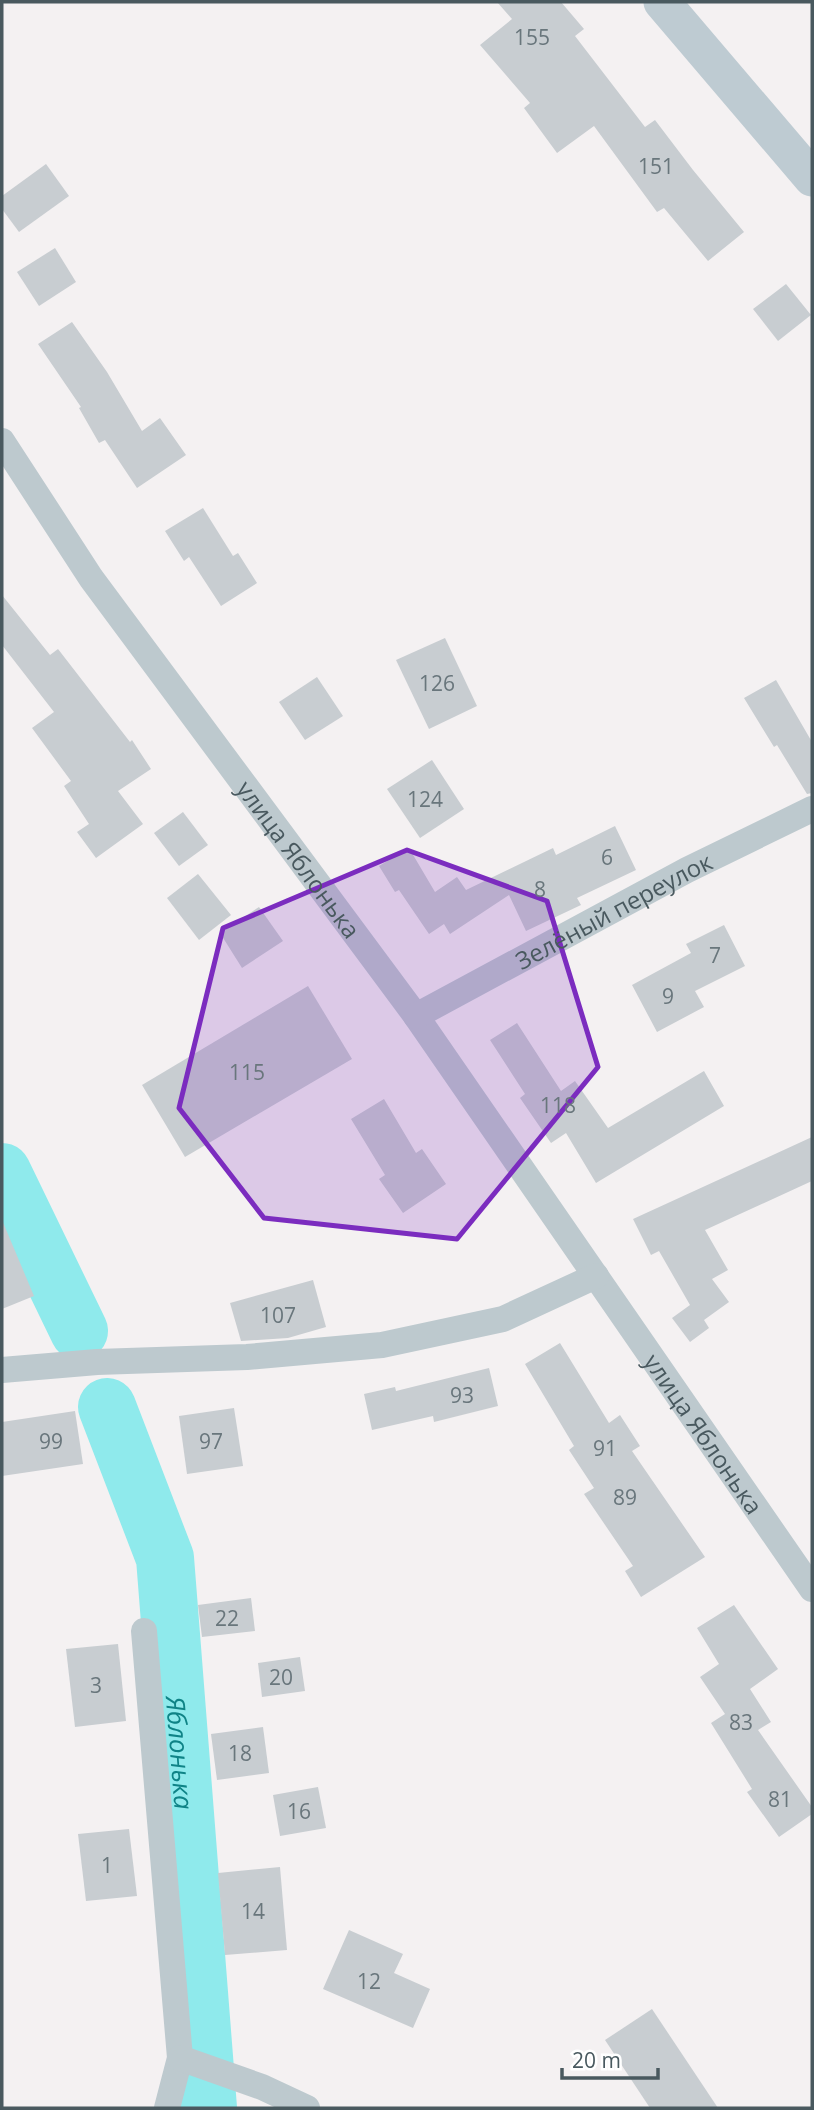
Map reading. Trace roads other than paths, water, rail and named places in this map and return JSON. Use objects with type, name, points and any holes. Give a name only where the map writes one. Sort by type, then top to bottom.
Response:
[{"type":"main road","points":[[662,2],[812,178]]},
{"type":"street","name":"улица Яблонька","points":[[2,441],[91,578],[416,1016],[812,1589]]},
{"type":"street","name":"Зелёный переулок","points":[[416,1016],[687,870],[812,809]]},
{"type":"street","points":[[2,1370],[97,1362],[247,1357],[382,1345],[503,1319],[596,1276]]},
{"type":"street","points":[[144,1632],[180,2058],[167,2108]]},
{"type":"street","points":[[180,2058],[262,2087],[307,2108]]},
{"type":"waterway","name":"Яблонька","points":[[2,1172],[79,1331]]},
{"type":"waterway","name":"Яблонька","points":[[107,1407],[165,1558],[208,2108]]}]
